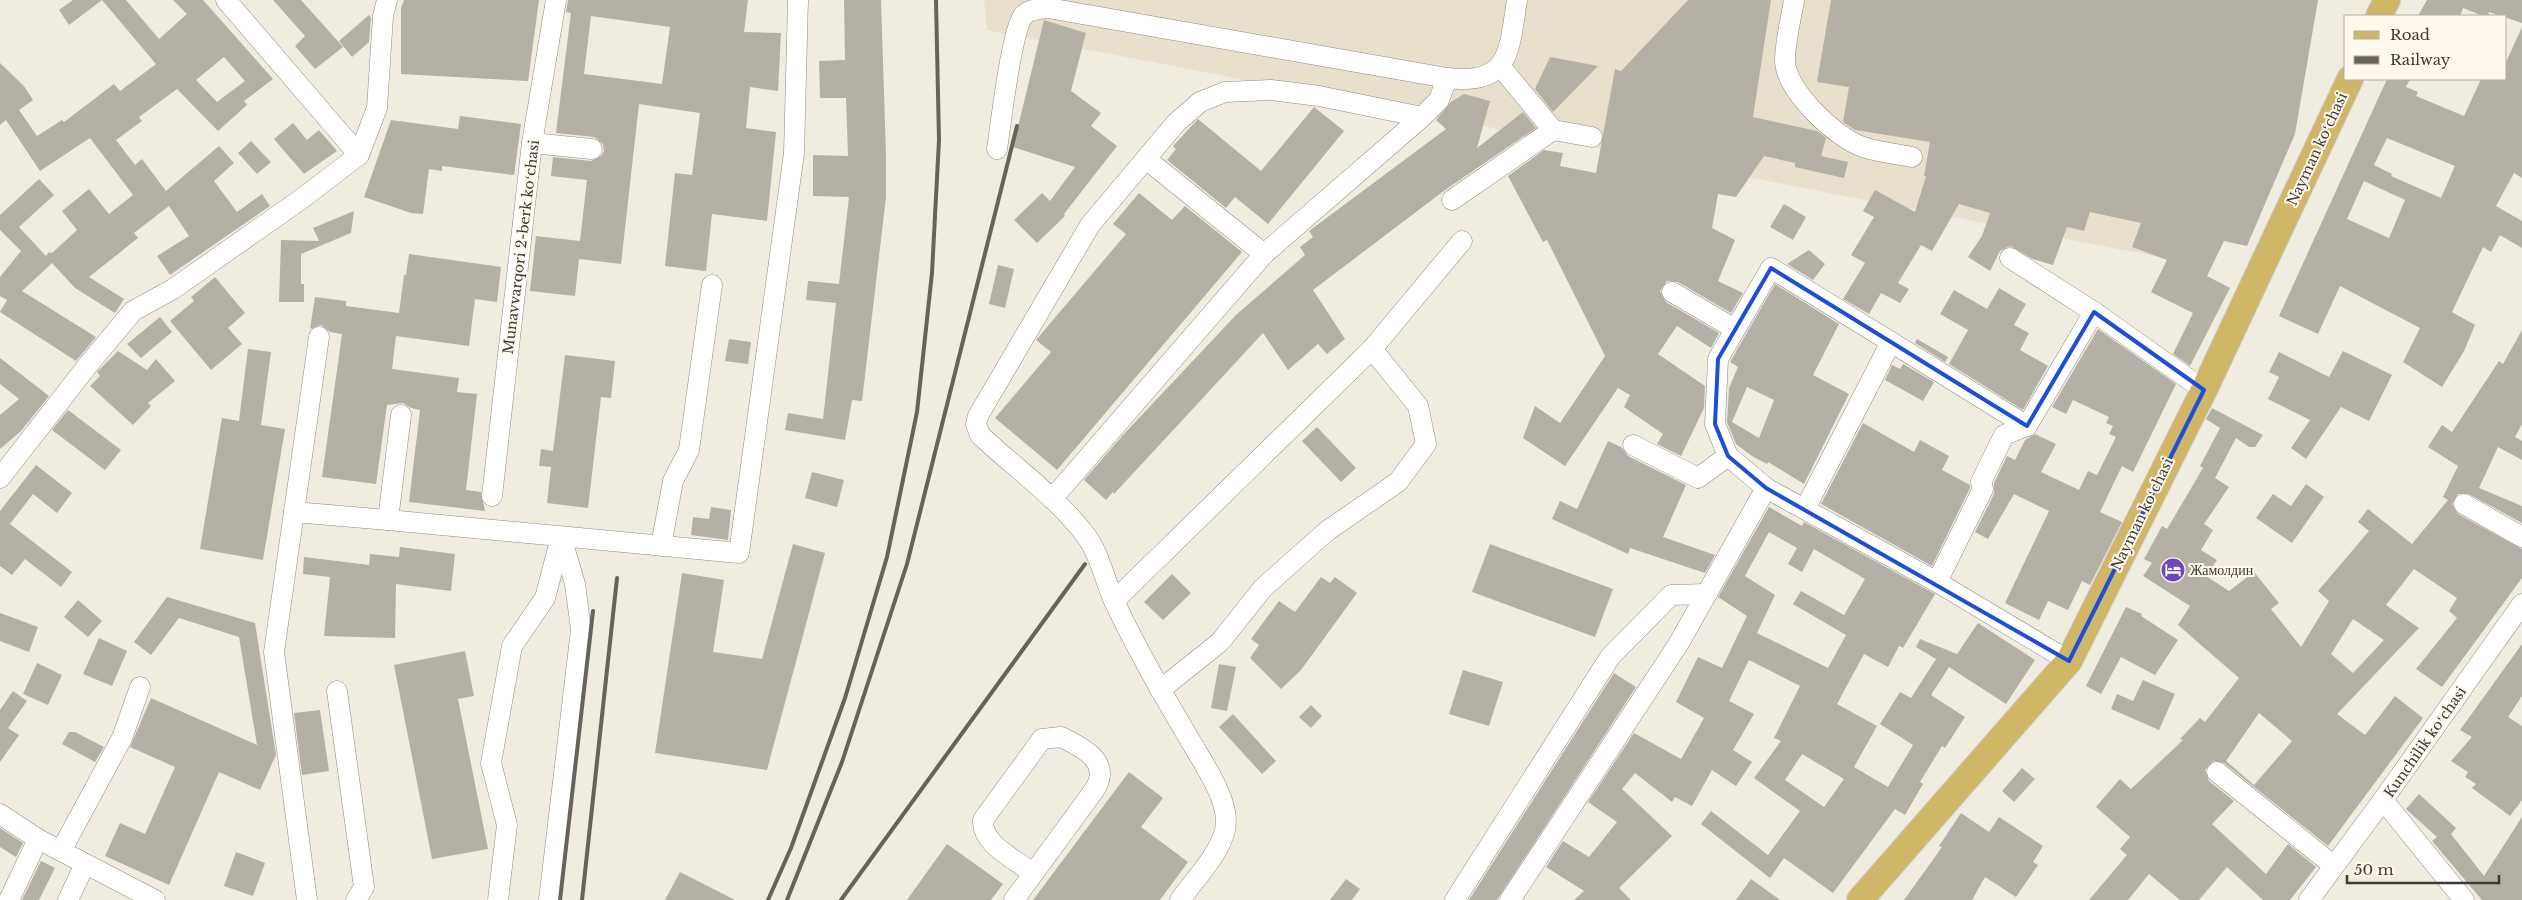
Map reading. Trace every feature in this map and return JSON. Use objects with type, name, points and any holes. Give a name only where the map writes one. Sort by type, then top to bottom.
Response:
[{"type":"main road","points":[[2380,15],[2387,0]]},
{"type":"main road","name":"Nayman koʻchasi","points":[[1860,900],[2069,661],[2204,390],[2350,80]]},
{"type":"street","points":[[226,0],[359,155]]},
{"type":"street","points":[[0,478],[88,365],[133,311],[173,289],[300,200],[359,155],[377,108],[383,16],[387,0]]},
{"type":"street","name":"Munavvarqori 2-berk koʻchasi","points":[[492,496],[532,143],[556,0]]},
{"type":"street","points":[[294,512],[739,553],[794,153],[798,0]]},
{"type":"street","points":[[997,149],[1015,38],[1024,15],[1034,9],[1058,10],[1448,78],[1479,79],[1500,66],[1510,46],[1517,0]]},
{"type":"street","points":[[1794,0],[1785,61],[1789,77],[1800,95],[1844,138],[1863,147],[1912,157]]},
{"type":"street","points":[[1500,66],[1553,130],[1592,137]]},
{"type":"street","points":[[1052,499],[1264,254],[1422,117],[1438,100],[1448,78]]},
{"type":"street","points":[[1180,900],[1217,849],[1225,829],[1223,805],[1213,779],[1160,690],[1114,602],[1100,563],[1087,537],[1052,499],[980,435],[976,424],[978,416],[1090,225],[1176,123],[1200,102],[1225,92],[1271,90],[1309,95],[1422,117]]},
{"type":"street","points":[[1452,200],[1553,130]]},
{"type":"street","points":[[532,143],[592,149]]},
{"type":"street","points":[[1146,158],[1264,254]]},
{"type":"street","points":[[1114,602],[1372,349],[1462,241]]},
{"type":"street","points":[[2010,258],[2094,312],[2204,390]]},
{"type":"street","points":[[2027,426],[1771,268],[1718,359],[1714,424],[1728,456],[1766,488],[1937,582],[2069,661]]},
{"type":"street","points":[[660,546],[673,481],[689,450],[712,285]]},
{"type":"street","points":[[1672,292],[1736,329]]},
{"type":"street","points":[[1937,582],[1983,489],[1980,482],[2004,435],[2027,426],[2094,312]]},
{"type":"street","points":[[307,900],[274,652],[319,337]]},
{"type":"street","points":[[1805,509],[1891,342]]},
{"type":"street","points":[[1160,690],[1220,642],[1263,588],[1327,531],[1398,482],[1426,444],[1418,406],[1372,349]]},
{"type":"street","points":[[388,520],[401,415]]},
{"type":"street","points":[[1633,445],[1698,478],[1728,456]]},
{"type":"street","points":[[1510,900],[1679,643],[1766,488]]},
{"type":"street","points":[[2464,504],[2522,537]]},
{"type":"street","points":[[498,900],[507,824],[491,763],[494,744],[512,646],[545,598],[561,537]]},
{"type":"street","points":[[549,900],[581,630],[575,584],[561,537]]},
{"type":"street","points":[[1455,900],[1610,656],[1671,594],[1707,594]]},
{"type":"street","name":"Kunchilik koʻchasi","points":[[2464,900],[2383,800],[2522,604]]},
{"type":"street","points":[[61,852],[122,738],[140,687]]},
{"type":"street","points":[[337,691],[364,887],[356,900]]},
{"type":"street","points":[[1014,900],[1094,789],[1102,772],[1099,764],[1089,755],[1062,737],[1042,739],[983,820],[982,827],[991,842],[1033,873]]},
{"type":"street","points":[[2217,772],[2334,866]]},
{"type":"street","points":[[2309,900],[2383,800]]},
{"type":"street","points":[[0,814],[38,840],[155,900]]},
{"type":"street","points":[[9,900],[38,840]]},
{"type":"street","points":[[68,900],[85,864]]},
{"type":"highlighted area","points":[[1771,268],[2027,426],[2094,312],[2204,390],[2069,661],[1766,488],[1728,456],[1715,424],[1718,359]]},
{"type":"shaded area","points":[[984,0],[2314,0],[2201,265],[987,30]]},
{"type":"building","points":[[73,0],[102,0],[69,25],[59,10]]},
{"type":"building","points":[[102,0],[126,0],[159,39],[187,14],[173,0],[203,0],[273,79],[244,101],[247,105],[218,131],[177,89],[139,117],[142,121],[116,140],[135,165],[142,159],[166,191],[219,146],[234,163],[214,181],[237,212],[262,194],[270,206],[170,275],[157,256],[189,236],[169,206],[134,233],[138,238],[89,277],[124,299],[115,313],[75,288],[52,263],[22,291],[96,337],[76,361],[0,312],[7,300],[0,296],[0,277],[21,251],[0,230],[0,215],[39,179],[54,195],[19,227],[46,256],[49,252],[52,253],[77,230],[62,211],[89,189],[109,214],[133,195],[90,138],[40,171],[6,120],[0,125],[0,63],[24,86],[33,100],[19,110],[37,136],[62,120],[64,122],[114,84],[120,91],[156,64]],"holes":[[[224,57],[245,81],[217,102],[196,80]]]},
{"type":"building","points":[[273,0],[301,0],[343,47],[315,69],[295,46],[305,36]]},
{"type":"building","points":[[404,0],[539,0],[528,81],[401,74],[401,8]]},
{"type":"building","points":[[568,0],[748,0],[744,32],[781,33],[778,91],[750,87],[746,128],[776,132],[767,221],[712,214],[706,271],[665,266],[675,173],[692,175],[700,113],[639,104],[621,264],[579,259],[575,296],[530,291],[536,236],[580,241],[587,180],[551,176],[553,157],[591,161],[601,156],[604,151],[603,144],[594,137],[556,133],[571,13],[566,12]],"holes":[[[591,16],[670,27],[662,84],[584,74]]]},
{"type":"building","points":[[844,0],[881,0],[886,156],[886,197],[862,401],[852,400],[845,440],[785,430],[788,413],[823,419],[836,303],[806,300],[808,281],[839,284],[849,197],[813,196],[813,155],[848,156],[846,98],[820,98],[819,61],[845,60]]},
{"type":"building","points":[[1688,0],[1771,0],[1753,117],[1817,131],[1826,138],[1821,156],[1848,162],[1844,178],[1795,167],[1795,163],[1764,156],[1736,197],[1718,194],[1712,228],[1735,240],[1718,281],[1743,293],[1731,313],[1678,282],[1667,281],[1660,291],[1666,302],[1719,333],[1711,348],[1677,326],[1658,354],[1705,386],[1704,408],[1681,456],[1657,444],[1663,434],[1624,407],[1630,395],[1618,388],[1565,466],[1523,438],[1535,406],[1560,423],[1605,356],[1547,240],[1543,242],[1508,176],[1544,150],[1563,153],[1560,166],[1596,173],[1615,69],[1621,71]]},
{"type":"building","points":[[1831,0],[2318,0],[2295,134],[2247,246],[2224,241],[2207,276],[2230,288],[2190,366],[2173,354],[2193,313],[2151,292],[2167,260],[2132,247],[2141,223],[2090,212],[2084,231],[2067,227],[2053,265],[2033,259],[2010,246],[2000,251],[1990,271],[1968,257],[1982,236],[1990,213],[1959,204],[1932,251],[1921,245],[1898,283],[1909,289],[1900,303],[1881,293],[1869,314],[1843,299],[1865,263],[1851,255],[1874,217],[1863,211],[1875,190],[1915,212],[1926,176],[1924,176],[1930,142],[1855,130],[1843,122],[1849,87],[1817,82]]},
{"type":"building","points":[[2427,0],[2522,0],[2522,23],[2507,18],[2507,15],[2489,12],[2488,15],[2480,15],[2463,8],[2460,15],[2419,15]]},
{"type":"building","points":[[369,15],[371,18],[369,42],[352,57],[339,41]]},
{"type":"building","points":[[1044,20],[1086,33],[1071,91],[1101,113],[1091,126],[1117,146],[1064,214],[1065,216],[1037,243],[1014,220],[1042,193],[1050,201],[1075,167],[1013,147]]},
{"type":"building","points":[[2522,27],[2522,178],[2514,173],[2496,206],[2522,221],[2522,248],[2500,235],[2491,252],[2483,247],[2452,312],[2475,325],[2464,351],[2442,387],[2403,362],[2420,328],[2340,286],[2318,334],[2279,316],[2387,80],[2410,80],[2406,87],[2418,92],[2416,96],[2464,116],[2481,80],[2507,80],[2507,60]],"holes":[[[2387,138],[2455,166],[2441,198],[2391,176],[2392,174],[2374,165]],[[2364,181],[2405,200],[2389,238],[2347,219]]]},
{"type":"building","points":[[1550,57],[1598,66],[1553,112],[1535,89]]},
{"type":"building","points":[[1464,94],[1490,101],[1477,148],[1523,112],[1536,128],[1445,190],[1313,290],[1345,339],[1327,354],[1318,344],[1288,370],[1263,333],[1114,494],[1113,492],[1106,500],[1084,480],[1123,435],[1236,315],[1305,255],[1300,247],[1313,237],[1309,231],[1446,129],[1436,120],[1451,102]]},
{"type":"building","points":[[1314,107],[1344,131],[1268,224],[1235,197],[1226,208],[1167,160],[1176,149],[1173,146],[1198,119],[1261,171]]},
{"type":"building","points":[[460,116],[521,124],[514,175],[442,166],[442,171],[429,169],[423,214],[411,213],[364,197],[391,120],[458,129]]},
{"type":"building","points":[[293,123],[307,140],[319,130],[337,151],[304,174],[274,139]]},
{"type":"building","points":[[251,141],[271,162],[257,174],[238,153]]},
{"type":"building","points":[[1139,193],[1172,220],[1185,206],[1242,252],[1057,470],[995,418],[1051,352],[1036,340],[1126,234],[1113,224]]},
{"type":"building","points":[[1784,204],[1806,217],[1793,240],[1770,227]]},
{"type":"building","points":[[354,211],[351,233],[301,254],[301,284],[304,284],[304,302],[279,302],[281,240],[319,241],[313,228]]},
{"type":"building","points":[[1809,250],[1825,264],[1813,280],[1787,264]]},
{"type":"building","points":[[409,254],[501,267],[497,302],[475,299],[469,346],[396,336],[392,369],[459,378],[457,392],[477,394],[466,490],[481,492],[485,511],[409,502],[420,410],[411,408],[403,403],[387,405],[376,484],[322,477],[342,334],[330,332],[321,325],[310,329],[315,297],[346,301],[346,306],[399,313]]},
{"type":"building","points":[[998,265],[1014,269],[1005,308],[989,304]]},
{"type":"building","points":[[215,277],[245,313],[228,328],[242,344],[211,370],[170,321],[194,301],[191,297]]},
{"type":"building","points":[[1775,284],[1839,324],[1813,375],[1849,394],[1804,484],[1768,462],[1767,464],[1752,456],[1736,444],[1727,422],[1729,388],[1738,367],[1730,362]],"holes":[[[1747,387],[1774,400],[1759,438],[1732,422]]]},
{"type":"building","points":[[1999,288],[2026,304],[2014,325],[2029,333],[2020,350],[2048,366],[2023,410],[1949,364],[1968,330],[1940,314],[1954,290],[1987,309]]},
{"type":"building","points":[[160,317],[172,332],[141,358],[127,344]]},
{"type":"building","points":[[2098,329],[2176,384],[2133,472],[2122,466],[2100,512],[2122,522],[2090,585],[2082,581],[2068,610],[2048,601],[2039,620],[2005,603],[2049,511],[2014,494],[1988,539],[1975,532],[1994,494],[1994,483],[2007,456],[2015,460],[2025,440],[2035,434],[2056,444],[2041,472],[2079,490],[2088,471],[2097,475],[2116,437],[2109,434],[2113,426],[2106,423],[2109,417],[2073,400],[2066,414],[2052,407]]},
{"type":"building","points":[[2522,330],[2522,424],[2515,437],[2522,441],[2522,460],[2498,447],[2479,488],[2522,506],[2522,523],[2469,494],[2458,494],[2452,504],[2458,514],[2522,549],[2522,578],[2442,687],[2416,669],[2457,618],[2449,611],[2457,598],[2414,569],[2386,605],[2419,628],[2337,714],[2365,735],[2395,696],[2423,718],[2328,846],[2224,763],[2213,761],[2205,770],[2209,781],[2234,801],[2212,824],[2266,874],[2288,844],[2316,867],[2290,900],[2263,900],[2227,867],[2199,900],[2180,900],[2149,874],[2128,900],[2089,900],[2127,855],[2120,849],[2130,837],[2096,807],[2120,779],[2131,789],[2183,740],[2180,739],[2200,718],[2205,722],[2239,678],[2178,625],[2190,606],[2143,576],[2152,563],[2144,559],[2162,526],[2167,529],[2203,468],[2200,466],[2220,428],[2206,419],[2212,408],[2263,435],[2255,447],[2249,447],[2236,438],[2215,478],[2229,487],[2204,524],[2213,530],[2201,550],[2217,560],[2206,576],[2229,591],[2254,572],[2279,603],[2271,609],[2301,647],[2329,601],[2318,591],[2369,531],[2358,522],[2368,509],[2412,544],[2448,500],[2443,497],[2458,466],[2428,447],[2442,425],[2452,432],[2499,361],[2503,364]],"holes":[[[2353,619],[2384,640],[2353,673],[2331,654]],[[2259,713],[2292,741],[2254,785],[2226,761]]]},
{"type":"building","points":[[729,339],[751,342],[748,364],[725,361]]},
{"type":"building","points":[[1917,339],[1948,357],[1945,362],[1915,343]]},
{"type":"building","points":[[248,349],[271,352],[261,425],[285,429],[263,560],[200,549],[222,418],[239,421]]},
{"type":"building","points":[[118,351],[147,370],[156,359],[175,381],[148,403],[151,406],[133,425],[90,386],[100,376],[97,372]]},
{"type":"building","points":[[2343,351],[2392,375],[2369,421],[2341,407],[2306,459],[2291,448],[2310,420],[2268,399],[2279,377],[2269,372],[2279,352],[2329,377]]},
{"type":"building","points":[[565,355],[615,361],[611,398],[601,397],[588,508],[547,503],[551,467],[539,466],[541,449],[553,451]]},
{"type":"building","points":[[0,358],[49,396],[21,431],[0,449],[0,415],[19,399],[0,384]]},
{"type":"building","points":[[1903,364],[1934,382],[1923,401],[1885,380],[1892,365],[1900,369]]},
{"type":"building","points":[[68,410],[121,450],[105,470],[52,430]]},
{"type":"building","points":[[1863,423],[1914,452],[1920,440],[1949,456],[1942,470],[1970,485],[1932,566],[1821,504]]},
{"type":"building","points":[[1317,427],[1356,468],[1341,482],[1302,441]]},
{"type":"building","points":[[1608,441],[1621,447],[1628,456],[1686,485],[1663,537],[1715,555],[1705,573],[1630,548],[1628,554],[1552,519],[1560,501],[1577,509]]},
{"type":"building","points":[[36,465],[72,493],[57,513],[33,494],[10,524],[72,572],[61,587],[25,559],[12,575],[0,566],[0,511]]},
{"type":"building","points":[[812,472],[844,480],[837,507],[805,498]]},
{"type":"building","points":[[2306,484],[2324,497],[2292,543],[2256,518],[2273,494],[2291,506]]},
{"type":"building","points":[[711,507],[731,510],[728,540],[691,535],[693,517],[709,519]]},
{"type":"building","points":[[1769,507],[1802,526],[1804,522],[1935,594],[1903,648],[1899,646],[1888,667],[1864,654],[1837,704],[1877,726],[1854,767],[1888,787],[1913,745],[1880,724],[1900,692],[1911,698],[1936,659],[1916,647],[1920,639],[1957,654],[1978,623],[2035,660],[2006,704],[1949,667],[1931,695],[1965,717],[1945,748],[1942,746],[1920,782],[1923,784],[1905,815],[1895,809],[1833,893],[1784,858],[1770,878],[1701,824],[1711,811],[1768,855],[1800,811],[1754,778],[1781,741],[1774,738],[1800,686],[1749,660],[1729,701],[1754,714],[1733,750],[1752,762],[1736,786],[1712,770],[1692,806],[1675,797],[1672,802],[1635,773],[1622,789],[1672,836],[1619,888],[1631,900],[1574,900],[1584,891],[1546,867],[1563,841],[1589,857],[1617,822],[1588,802],[1634,733],[1681,759],[1704,718],[1676,702],[1698,657],[1722,668],[1747,616],[1718,597]],"holes":[[[1769,532],[1797,548],[1788,564],[1802,572],[1814,549],[1865,579],[1844,615],[1801,591],[1793,604],[1846,635],[1828,668],[1757,633],[1775,595],[1745,576]],[[1802,754],[1844,779],[1824,807],[1785,780]]]},
{"type":"building","points":[[793,544],[825,553],[767,770],[655,753],[682,573],[724,580],[713,652],[762,659]]},
{"type":"building","points":[[1490,544],[1613,589],[1595,637],[1472,592]]},
{"type":"building","points":[[400,547],[455,554],[451,591],[396,584],[395,638],[324,636],[330,577],[303,574],[304,557],[369,565],[370,554],[399,557]]},
{"type":"building","points":[[1172,574],[1191,593],[1163,620],[1144,602]]},
{"type":"building","points":[[1321,577],[1330,583],[1335,577],[1357,593],[1301,670],[1281,689],[1250,658],[1259,645],[1251,639],[1279,601],[1295,612]]},
{"type":"building","points":[[167,597],[255,623],[276,755],[260,790],[219,772],[169,885],[105,856],[120,823],[145,834],[175,767],[130,747],[151,698],[257,745],[239,637],[179,618],[151,655],[134,642]]},
{"type":"building","points":[[78,600],[102,621],[88,637],[64,617]]},
{"type":"building","points":[[2126,607],[2142,614],[2141,616],[2178,640],[2155,675],[2121,657],[2101,694],[2086,686]]},
{"type":"building","points":[[0,613],[38,627],[29,652],[0,641]]},
{"type":"building","points":[[99,638],[127,651],[112,686],[83,674]]},
{"type":"building","points":[[2522,644],[2522,696],[2508,717],[2522,726],[2522,800],[2510,816],[2472,788],[2476,784],[2465,777],[2468,772],[2451,761],[2472,737],[2460,730]]},
{"type":"building","points":[[465,651],[474,696],[458,699],[488,849],[432,859],[394,665]]},
{"type":"building","points":[[37,663],[62,675],[48,705],[23,694]]},
{"type":"building","points":[[1219,664],[1236,667],[1227,711],[1211,708]]},
{"type":"building","points":[[1463,670],[1503,682],[1489,726],[1449,714]]},
{"type":"building","points":[[1614,673],[1636,687],[1497,900],[1469,900]]},
{"type":"building","points":[[2143,680],[2175,694],[2159,730],[2111,709],[2117,694],[2133,701]]},
{"type":"building","points":[[13,691],[27,701],[8,728],[19,735],[0,762],[0,710]]},
{"type":"building","points":[[1311,705],[1322,716],[1311,728],[1299,717]]},
{"type":"building","points":[[320,710],[329,771],[302,775],[294,713]]},
{"type":"building","points":[[1233,714],[1276,761],[1262,774],[1219,727]]},
{"type":"building","points":[[69,732],[75,732],[104,747],[95,762],[62,744]]},
{"type":"building","points":[[2022,768],[2035,779],[2014,802],[2002,791]]},
{"type":"building","points":[[1129,772],[1163,798],[1141,827],[1188,862],[1160,900],[1033,900]]},
{"type":"building","points":[[2419,794],[2456,828],[2451,834],[2484,876],[2522,817],[2522,900],[2482,900],[2432,841],[2437,837],[2406,809]]},
{"type":"building","points":[[1961,813],[1989,832],[1999,817],[2043,846],[2033,862],[2038,865],[2016,897],[1985,877],[1972,900],[1904,900],[1942,847],[1939,846]]},
{"type":"building","points":[[0,828],[23,843],[16,857],[0,847]]},
{"type":"building","points":[[947,844],[1003,884],[991,900],[907,900]]},
{"type":"building","points":[[236,852],[265,863],[253,896],[224,886]]},
{"type":"building","points":[[41,861],[55,868],[39,900],[22,900]]},
{"type":"building","points":[[680,872],[735,900],[665,900]]},
{"type":"building","points":[[1346,879],[1360,889],[1352,900],[1330,900]]},
{"type":"building","points":[[1751,879],[1780,900],[1736,900]]},
{"type":"railway","points":[[768,900],[791,848],[845,698],[887,557],[917,412],[932,273],[939,140],[936,0]]},
{"type":"railway","points":[[787,900],[842,762],[907,564],[1017,126]]},
{"type":"railway","points":[[841,900],[1085,564]]},
{"type":"railway","points":[[582,900],[617,578]]},
{"type":"railway","points":[[560,900],[593,611]]},
{"type":"place","name":"Жамолдин","points":[[2173,570]]}]
